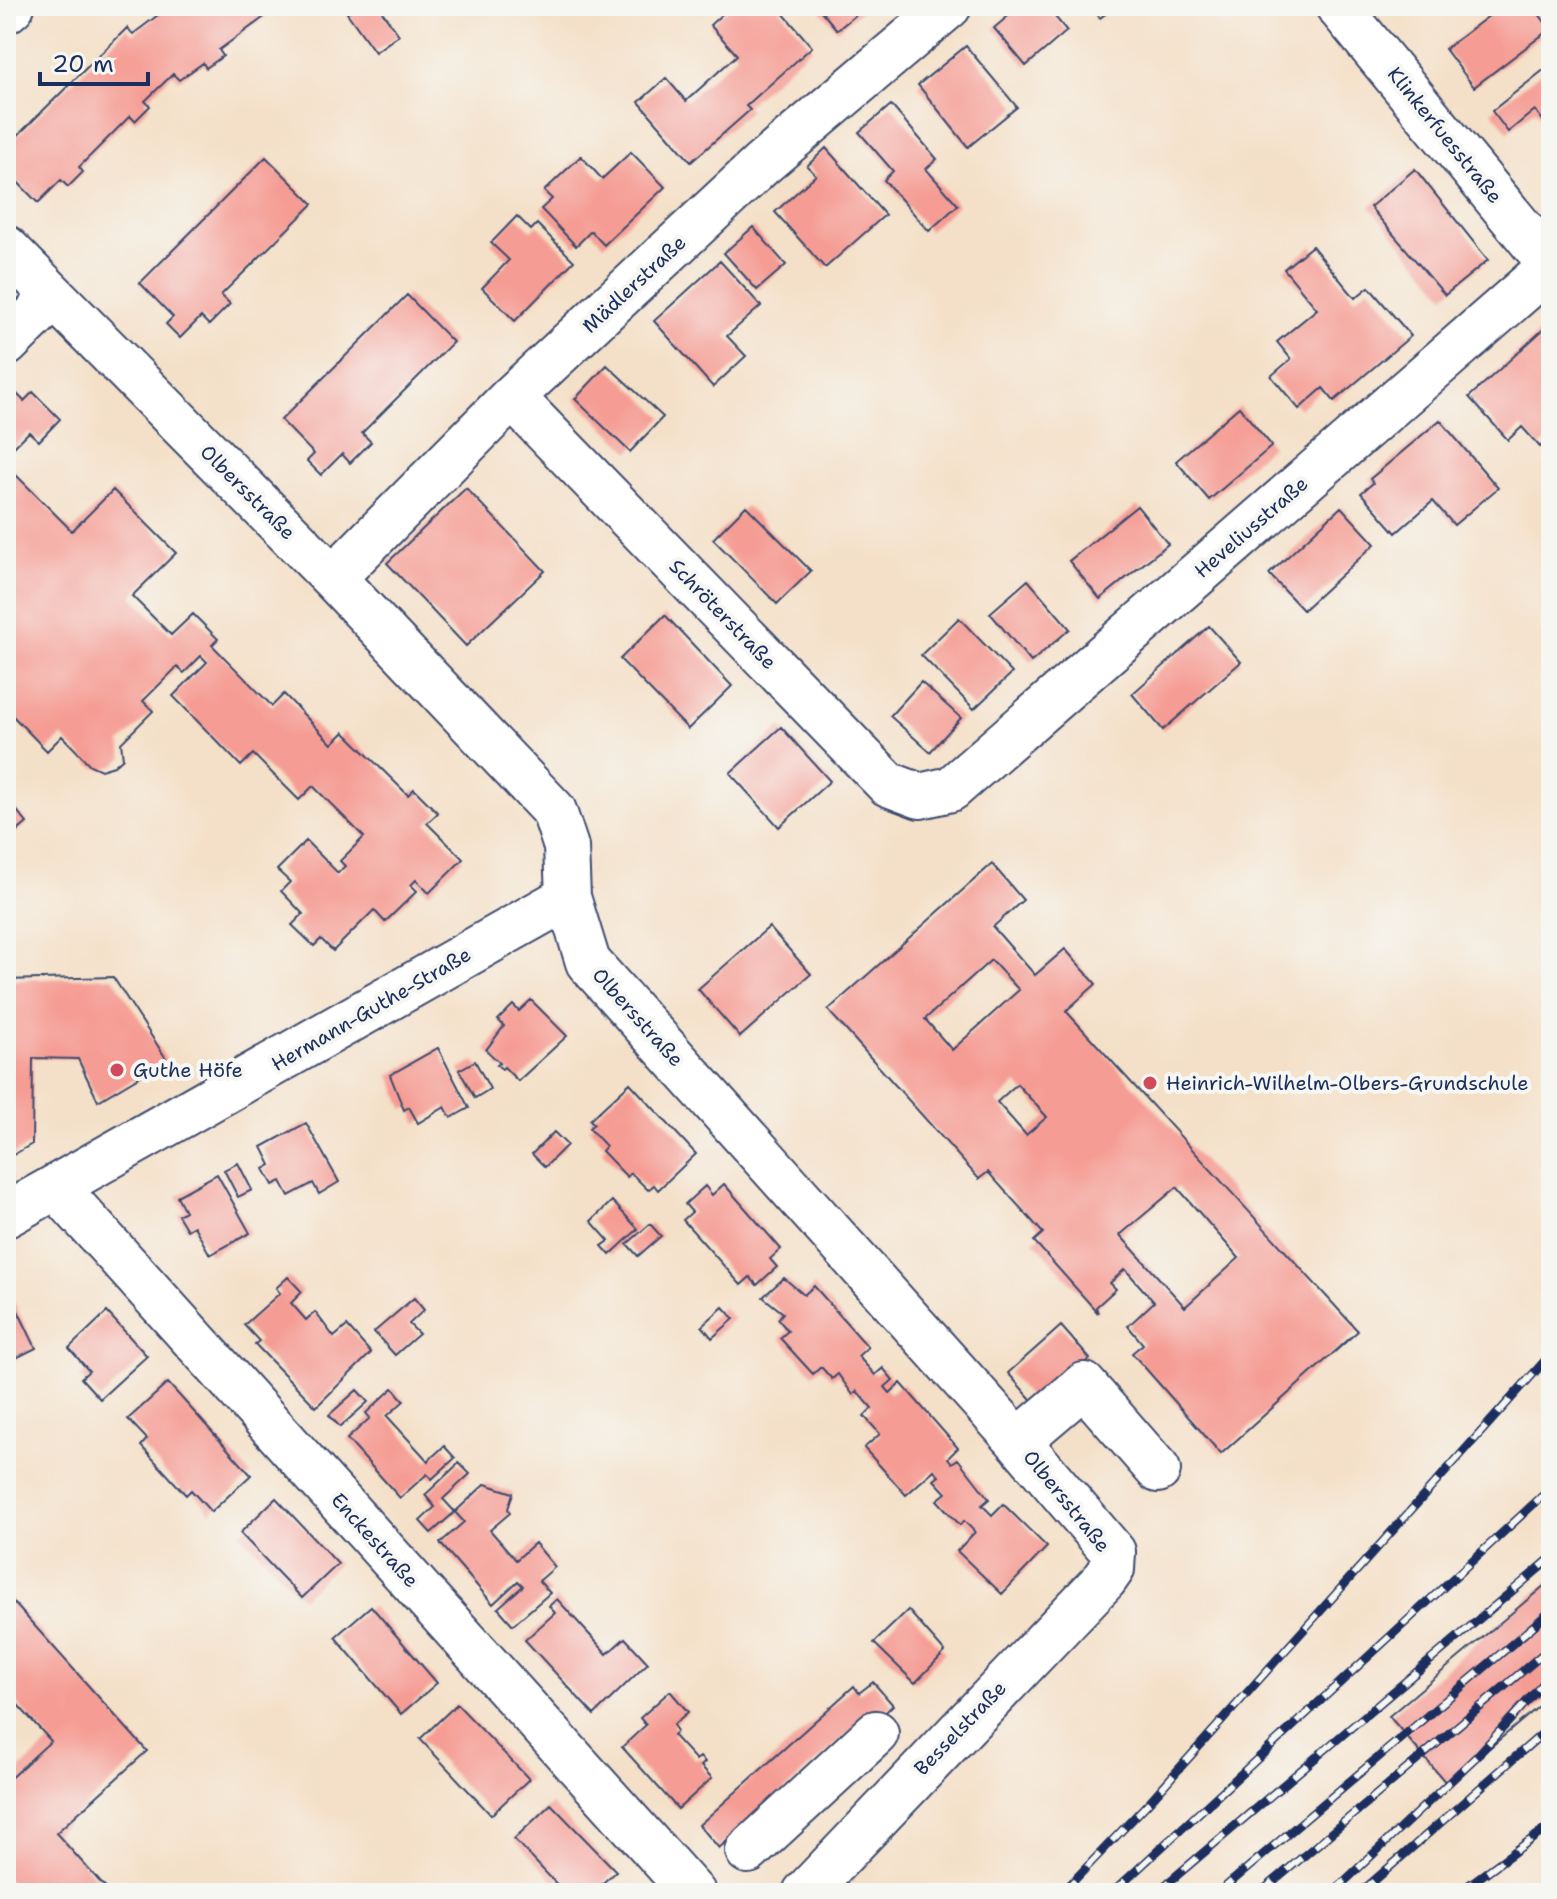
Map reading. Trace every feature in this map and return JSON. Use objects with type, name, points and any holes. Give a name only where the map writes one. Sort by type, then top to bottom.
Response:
[{"type":"street","points":[[6,11],[12,6]]},
{"type":"street","name":"Mädlerstraße","points":[[333,578],[512,397],[761,165],[949,6]]},
{"type":"street","name":"Klinkerfuesstraße","points":[[1338,6],[1551,265]]},
{"type":"street","name":"Olbersstraße","points":[[6,248],[333,578],[554,811],[566,847],[568,897],[588,962],[1018,1441],[1105,1541],[1113,1552],[1113,1563]]},
{"type":"street","name":"Heveliusstraße","points":[[951,789],[1551,265]]},
{"type":"street","points":[[6,344],[54,297]]},
{"type":"street","name":"Schröterstraße","points":[[512,397],[888,784],[920,796],[951,789]]},
{"type":"street","name":"Hermann-Guthe-Straße","points":[[6,1215],[568,897]]},
{"type":"street","name":"Enckestraße","points":[[56,1187],[693,1893]]},
{"type":"street","points":[[1018,1441],[1084,1385],[1158,1470]]},
{"type":"street","name":"Besselstraße","points":[[805,1893],[885,1805],[1105,1579],[1113,1563]]},
{"type":"street","points":[[748,1851],[876,1733]]},
{"type":"street","points":[[845,1763],[885,1805]]},
{"type":"building","points":[[170,6],[291,6],[282,12],[278,7],[219,50],[223,56],[206,68],[203,63],[179,80],[173,74],[145,101],[150,106],[135,121],[130,116],[79,167],[83,172],[68,187],[61,180],[38,203],[6,170],[6,147],[127,28],[133,34]]},
{"type":"building","points":[[356,6],[378,6],[399,35],[375,52],[347,13]]},
{"type":"building","points":[[731,6],[777,6],[812,47],[746,106],[750,110],[691,162],[639,102],[666,78],[686,101],[737,55],[710,25]]},
{"type":"building","points":[[817,6],[867,6],[837,30]]},
{"type":"building","points":[[1020,6],[1046,6],[1067,31],[1026,66],[994,28]]},
{"type":"building","points":[[1091,6],[1115,6],[1100,18]]},
{"type":"building","points":[[1502,6],[1533,6],[1550,29],[1474,87],[1445,49]]},
{"type":"building","points":[[966,46],[1017,107],[968,147],[918,85]]},
{"type":"building","points":[[1551,64],[1551,131],[1535,110],[1508,132],[1492,111]]},
{"type":"building","points":[[891,105],[937,159],[926,169],[958,205],[929,231],[884,180],[893,171],[859,132]]},
{"type":"building","points":[[826,148],[885,215],[825,268],[775,212],[816,175],[807,166]]},
{"type":"building","points":[[631,152],[665,187],[604,245],[591,231],[576,246],[541,209],[552,199],[544,191],[581,156],[602,179]]},
{"type":"building","points":[[266,157],[313,204],[221,295],[230,304],[209,325],[201,317],[180,338],[166,324],[173,317],[140,283]]},
{"type":"building","points":[[1415,169],[1488,260],[1445,295],[1370,207]]},
{"type":"building","points":[[517,216],[531,230],[537,224],[574,261],[515,321],[482,288],[509,260],[491,243]]},
{"type":"building","points":[[753,227],[786,265],[757,290],[724,253]]},
{"type":"building","points":[[1312,246],[1355,298],[1369,287],[1411,336],[1334,401],[1323,388],[1299,409],[1271,376],[1291,359],[1277,342],[1317,309],[1284,269]]},
{"type":"building","points":[[720,261],[761,306],[727,336],[746,356],[713,387],[654,321]]},
{"type":"building","points":[[407,295],[453,342],[362,433],[371,442],[350,463],[342,454],[321,475],[307,461],[314,454],[281,420]]},
{"type":"building","points":[[1546,327],[1551,332],[1551,437],[1540,447],[1522,427],[1508,440],[1469,397]]},
{"type":"building","points":[[607,365],[663,417],[630,452],[575,399]]},
{"type":"building","points":[[9,386],[24,401],[33,392],[60,419],[39,441],[29,432],[6,455]]},
{"type":"building","points":[[1239,407],[1272,446],[1209,500],[1176,461]]},
{"type":"building","points":[[1440,420],[1498,488],[1454,525],[1433,501],[1396,533],[1361,493],[1373,483],[1370,479]]},
{"type":"building","points":[[6,465],[72,531],[113,490],[176,553],[132,596],[171,635],[193,614],[218,639],[212,645],[272,706],[284,694],[332,744],[344,732],[408,795],[414,789],[438,813],[427,823],[463,859],[429,893],[416,880],[411,885],[417,891],[385,922],[374,910],[333,951],[321,939],[314,946],[292,925],[303,914],[281,891],[290,882],[277,870],[306,841],[338,873],[345,866],[340,861],[364,837],[313,786],[299,800],[253,754],[241,766],[173,696],[207,662],[201,656],[184,673],[177,667],[143,701],[153,711],[121,743],[123,758],[114,766],[101,770],[90,765],[62,736],[47,751],[6,709]]},
{"type":"building","points":[[466,488],[545,571],[466,646],[387,563]]},
{"type":"building","points":[[746,506],[811,571],[777,604],[713,539]]},
{"type":"building","points":[[1137,506],[1168,544],[1100,599],[1069,561]]},
{"type":"building","points":[[1341,507],[1375,544],[1303,610],[1269,574]]},
{"type":"building","points":[[1028,580],[1070,629],[1031,662],[990,613]]},
{"type":"building","points":[[665,615],[732,686],[688,729],[620,659]]},
{"type":"building","points":[[959,618],[1012,673],[974,709],[921,655]]},
{"type":"building","points":[[1209,626],[1241,662],[1163,730],[1132,694]]},
{"type":"building","points":[[921,682],[961,718],[930,752],[890,716]]},
{"type":"building","points":[[781,727],[830,781],[779,827],[730,773]]},
{"type":"building","points":[[6,797],[27,823],[6,841]]},
{"type":"building","points":[[992,864],[1023,900],[993,927],[1035,975],[1065,949],[1096,984],[1066,1011],[1358,1331],[1221,1454],[1132,1353],[1143,1344],[1128,1326],[1154,1302],[1125,1269],[1110,1283],[1116,1289],[1096,1307],[1098,1313],[1034,1241],[1043,1233],[988,1172],[979,1179],[828,1010]],"holes":[[[991,960],[1019,990],[952,1050],[925,1019]],[[1017,1084],[1047,1117],[1026,1135],[997,1102]],[[1177,1187],[1239,1258],[1185,1307],[1120,1235]]]},
{"type":"building","points":[[769,927],[811,974],[740,1037],[698,989]]},
{"type":"building","name":"Guthe Höfe","points":[[113,977],[167,1060],[98,1101],[78,1059],[33,1058],[32,1144],[6,1159],[6,980]]},
{"type":"building","points":[[531,1000],[567,1036],[518,1081],[504,1067],[502,1069],[497,1065],[500,1063],[486,1050],[504,1026],[498,1020],[513,1005],[519,1011]]},
{"type":"building","points":[[438,1048],[469,1108],[451,1118],[445,1107],[418,1123],[409,1107],[404,1110],[390,1075]]},
{"type":"building","points":[[475,1061],[490,1089],[475,1098],[459,1070]]},
{"type":"building","points":[[630,1083],[696,1154],[658,1190],[654,1185],[648,1190],[631,1173],[627,1177],[602,1151],[606,1146],[589,1128],[594,1124],[590,1120]]},
{"type":"building","points":[[306,1123],[339,1182],[319,1194],[313,1183],[289,1196],[281,1181],[273,1185],[264,1169],[271,1165],[262,1147]]},
{"type":"building","points":[[554,1132],[567,1145],[545,1167],[532,1154]]},
{"type":"building","points":[[238,1163],[252,1190],[238,1197],[224,1170]]},
{"type":"building","points":[[217,1174],[250,1233],[210,1255],[194,1226],[187,1230],[178,1215],[185,1211],[177,1196]]},
{"type":"building","points":[[724,1184],[781,1249],[770,1259],[777,1267],[757,1285],[750,1277],[741,1285],[683,1220],[692,1212],[685,1204],[705,1186],[712,1195]]},
{"type":"building","points":[[612,1201],[638,1229],[610,1255],[602,1246],[609,1241],[591,1221]]},
{"type":"building","points":[[650,1224],[661,1236],[638,1256],[627,1244]]},
{"type":"building","points":[[288,1277],[302,1292],[291,1303],[306,1320],[315,1312],[334,1337],[347,1326],[371,1353],[316,1407],[255,1344],[259,1341],[244,1325],[280,1293],[276,1288]]},
{"type":"building","points":[[784,1278],[804,1295],[814,1286],[868,1347],[858,1356],[875,1375],[883,1368],[893,1380],[885,1387],[890,1393],[901,1383],[958,1448],[948,1458],[952,1463],[958,1459],[989,1499],[982,1505],[992,1515],[1003,1504],[1047,1547],[1002,1594],[957,1551],[975,1532],[964,1521],[960,1525],[937,1500],[946,1493],[934,1480],[939,1476],[934,1470],[906,1495],[864,1448],[880,1434],[864,1416],[872,1408],[857,1391],[853,1395],[838,1374],[832,1379],[821,1367],[813,1374],[780,1338],[788,1331],[778,1319],[783,1313],[763,1297]]},
{"type":"building","points":[[9,1292],[36,1348],[6,1363],[6,1294]]},
{"type":"building","points":[[414,1298],[424,1310],[409,1324],[419,1334],[395,1355],[374,1332]]},
{"type":"building","points":[[723,1307],[734,1319],[712,1338],[702,1326]]},
{"type":"building","points":[[107,1312],[147,1356],[100,1399],[81,1378],[89,1371],[69,1348]]},
{"type":"building","points":[[1061,1326],[1090,1359],[1037,1406],[1008,1373]]},
{"type":"building","points":[[168,1383],[251,1475],[211,1512],[191,1490],[186,1495],[141,1446],[147,1439],[128,1419]]},
{"type":"building","points":[[393,1388],[404,1401],[387,1416],[428,1461],[444,1446],[455,1458],[432,1479],[427,1474],[400,1498],[347,1439],[370,1418],[366,1413]]},
{"type":"building","points":[[357,1390],[368,1402],[340,1427],[329,1415]]},
{"type":"building","points":[[459,1463],[470,1474],[443,1499],[455,1512],[431,1533],[420,1521],[435,1507],[425,1495]]},
{"type":"building","points":[[485,1484],[513,1493],[508,1509],[510,1513],[490,1530],[516,1560],[535,1543],[555,1567],[539,1581],[550,1593],[513,1625],[498,1608],[523,1586],[518,1581],[493,1604],[440,1543],[464,1522],[455,1512]]},
{"type":"building","points":[[276,1498],[338,1564],[302,1598],[240,1533]]},
{"type":"building","points":[[1551,1580],[1551,1696],[1447,1784],[1389,1716]]},
{"type":"building","points":[[6,1594],[147,1751],[56,1833],[110,1893],[20,1893],[6,1878],[6,1782],[51,1741],[6,1692]]},
{"type":"building","points":[[557,1599],[607,1654],[625,1638],[648,1663],[594,1715],[525,1640],[555,1613],[549,1606]]},
{"type":"building","points":[[371,1606],[437,1683],[401,1714],[335,1637]]},
{"type":"building","points":[[908,1610],[945,1652],[915,1683],[874,1643]]},
{"type":"building","points":[[873,1682],[893,1705],[881,1717],[875,1710],[719,1848],[699,1825],[854,1686],[859,1693]]},
{"type":"building","points":[[670,1691],[688,1712],[673,1725],[677,1731],[673,1735],[696,1760],[700,1757],[705,1762],[701,1766],[712,1778],[678,1809],[622,1747],[646,1725],[640,1718]]},
{"type":"building","points":[[457,1704],[529,1779],[491,1815],[420,1739]]},
{"type":"building","points":[[551,1804],[616,1871],[592,1893],[565,1893],[514,1839]]},
{"type":"railway","points":[[1062,1893],[1151,1800],[1551,1354]]},
{"type":"railway","points":[[1112,1893],[1551,1488]]},
{"type":"railway","points":[[1156,1893],[1551,1558]]},
{"type":"railway","points":[[1218,1893],[1551,1611]]},
{"type":"railway","points":[[1260,1893],[1551,1647]]},
{"type":"railway","points":[[1332,1893],[1476,1757],[1551,1675]]},
{"type":"railway","points":[[1360,1893],[1551,1726]]},
{"type":"railway","points":[[1458,1893],[1551,1825]]},
{"type":"place","name":"Guthe Höfe","points":[[117,1070]]},
{"type":"place","name":"Heinrich-Wilhelm-Olbers-Grundschule","points":[[1150,1083]]}]
